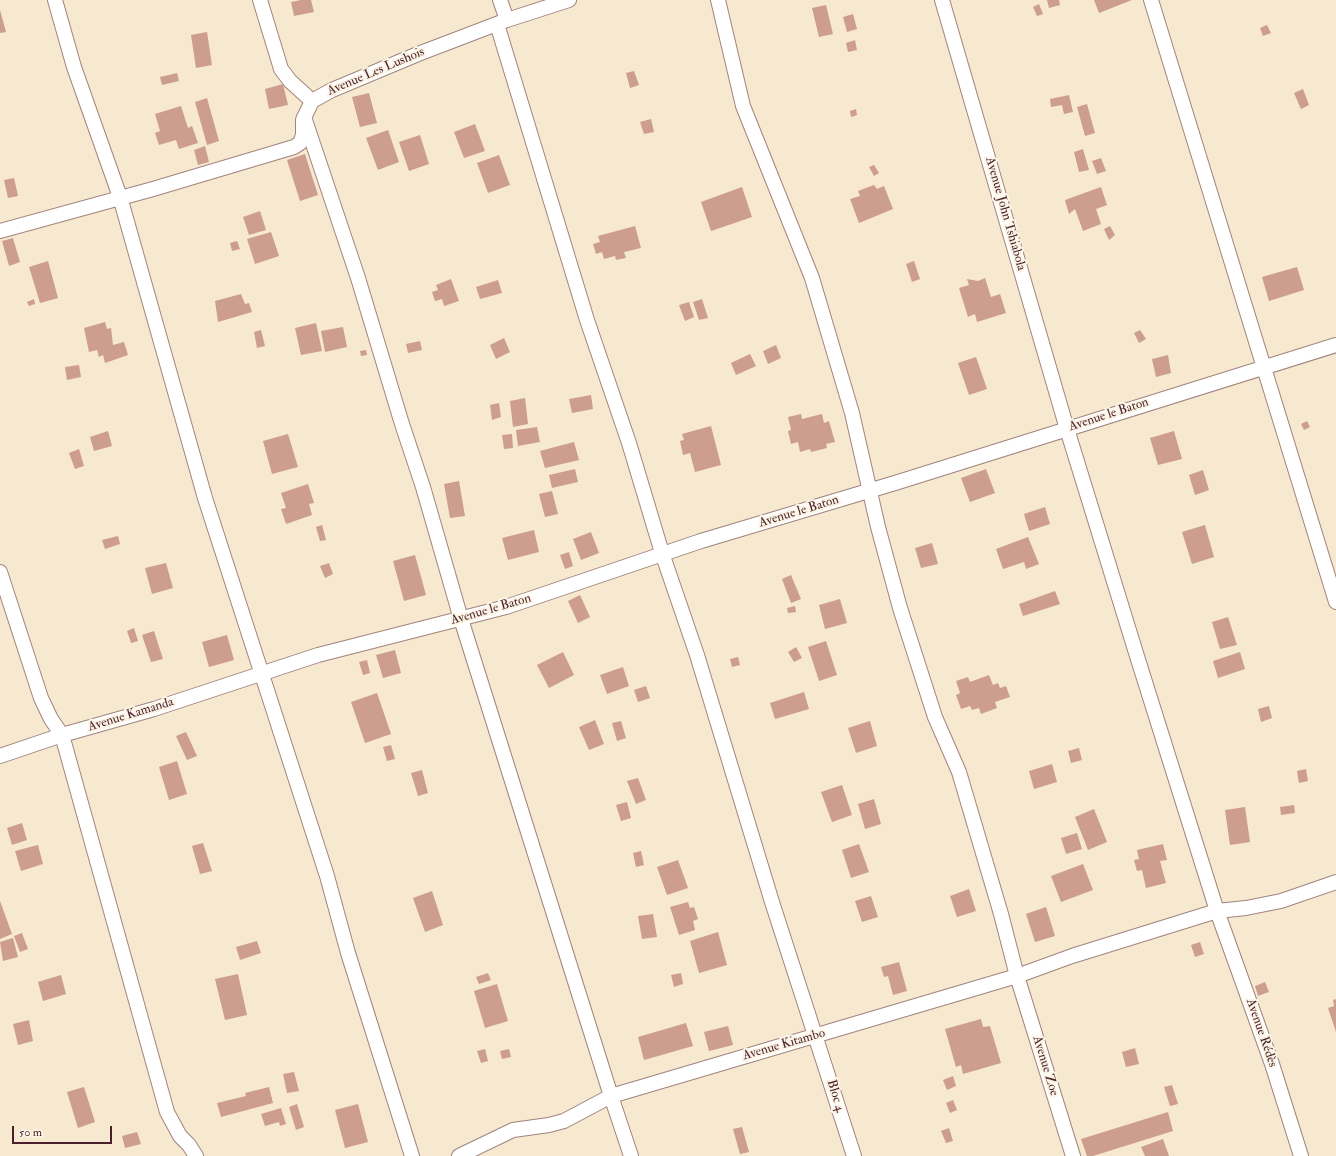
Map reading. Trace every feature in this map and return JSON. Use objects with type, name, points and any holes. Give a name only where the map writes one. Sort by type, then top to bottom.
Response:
[{"type":"street","points":[[55,0],[74,67],[120,197],[137,262],[159,329],[183,426],[327,876],[348,953],[412,1156]]},
{"type":"street","points":[[260,0],[281,68],[290,81],[312,101]]},
{"type":"street","name":"Bloc 4","points":[[500,0],[502,22],[587,320],[629,443],[662,553],[697,655],[772,902],[817,1036],[854,1156]]},
{"type":"street","name":"Avenue Les Lushois","points":[[0,231],[294,147],[300,143],[304,116],[312,101],[366,74],[502,22],[569,0]]},
{"type":"street","name":"Avenue Zoe","points":[[718,0],[743,106],[812,278],[852,413],[871,490],[878,527],[900,608],[936,717],[959,772],[1001,914],[1017,976],[1073,1156]]},
{"type":"street","name":"Avenue John Tshiabola","points":[[942,0],[1067,429],[1217,911]]},
{"type":"street","points":[[1151,0],[1336,602]]},
{"type":"street","points":[[304,116],[358,278],[402,424],[423,487],[461,619],[631,1156]]},
{"type":"street","name":"Avenue le Baton","points":[[262,674],[318,655],[506,607],[662,553],[871,490],[1336,345]]},
{"type":"street","points":[[0,572],[41,698],[51,719],[62,735],[98,858],[159,1087],[172,1123],[196,1156]]},
{"type":"street","name":"Avenue Kamanda","points":[[0,756],[62,735],[154,709],[197,693],[262,674]]},
{"type":"street","name":"Avenue Kitambo","points":[[459,1156],[513,1130],[549,1125],[564,1121],[611,1096],[1017,976],[1072,956],[1217,911],[1246,908],[1281,900],[1336,882]]},
{"type":"street","name":"Avenue Rédès","points":[[1217,911],[1272,1064],[1301,1156]]},
{"type":"building","points":[[311,0],[314,12],[294,16],[291,2]]},
{"type":"building","points":[[1047,0],[1059,0],[1060,5],[1049,8]]},
{"type":"building","points":[[1094,0],[1132,0],[1099,13]]},
{"type":"building","points":[[1039,4],[1043,14],[1037,16],[1033,7]]},
{"type":"building","points":[[826,5],[833,34],[819,37],[812,8]]},
{"type":"building","points":[[0,10],[6,32],[0,33]]},
{"type":"building","points":[[853,14],[857,29],[847,32],[843,17]]},
{"type":"building","points":[[1267,25],[1271,33],[1263,36],[1260,28]]},
{"type":"building","points":[[207,32],[212,65],[196,68],[191,35]]},
{"type":"building","points":[[855,40],[857,50],[848,52],[846,43]]},
{"type":"building","points":[[634,71],[639,85],[630,88],[626,73]]},
{"type":"building","points":[[177,73],[179,81],[162,85],[160,77]]},
{"type":"building","points":[[283,84],[288,105],[269,109],[265,89]]},
{"type":"building","points":[[1303,89],[1309,105],[1301,109],[1294,93]]},
{"type":"building","points":[[369,93],[377,123],[360,127],[352,97]]},
{"type":"building","points":[[1069,95],[1073,112],[1064,114],[1062,105],[1051,107],[1050,99]]},
{"type":"building","points":[[207,98],[219,141],[207,145],[195,102]]},
{"type":"building","points":[[1087,104],[1095,133],[1085,136],[1077,107]]},
{"type":"building","points":[[181,106],[188,128],[192,126],[198,143],[179,149],[176,140],[159,145],[155,133],[160,131],[155,114]]},
{"type":"building","points":[[856,109],[857,115],[851,117],[850,111]]},
{"type":"building","points":[[651,119],[654,132],[644,134],[640,122]]},
{"type":"building","points":[[475,124],[485,151],[464,158],[454,132]]},
{"type":"building","points":[[388,130],[399,162],[378,170],[366,138]]},
{"type":"building","points":[[420,135],[429,164],[409,171],[399,142]]},
{"type":"building","points":[[205,146],[209,162],[198,165],[194,150]]},
{"type":"building","points":[[1083,149],[1089,170],[1079,172],[1074,152]]},
{"type":"building","points":[[305,154],[318,195],[300,201],[287,160]]},
{"type":"building","points":[[499,155],[510,185],[488,193],[477,163]]},
{"type":"building","points":[[1101,158],[1106,171],[1097,174],[1092,161]]},
{"type":"building","points":[[874,165],[879,173],[874,176],[869,167]]},
{"type":"building","points":[[14,178],[18,196],[8,198],[4,180]]},
{"type":"building","points":[[874,185],[877,189],[884,186],[893,209],[859,223],[850,199],[860,196],[858,191]]},
{"type":"building","points":[[742,187],[752,217],[711,231],[701,202]]},
{"type":"building","points":[[1101,187],[1107,205],[1096,209],[1101,224],[1083,231],[1075,209],[1069,214],[1065,200]]},
{"type":"building","points":[[260,211],[266,230],[249,235],[243,217]]},
{"type":"building","points":[[635,226],[641,248],[624,252],[626,258],[616,260],[615,256],[604,259],[602,252],[596,254],[593,244],[600,242],[598,236]]},
{"type":"building","points":[[1110,226],[1115,235],[1109,240],[1104,229]]},
{"type":"building","points":[[271,232],[279,256],[255,264],[247,239]]},
{"type":"building","points":[[13,238],[20,262],[9,266],[2,241]]},
{"type":"building","points":[[237,241],[240,249],[232,251],[230,243]]},
{"type":"building","points":[[48,261],[58,298],[40,303],[29,267]]},
{"type":"building","points":[[914,261],[920,279],[912,282],[906,264]]},
{"type":"building","points":[[1297,267],[1304,290],[1269,301],[1262,277]]},
{"type":"building","points":[[985,278],[991,297],[1000,294],[1006,313],[977,322],[975,314],[968,317],[959,288],[969,285],[967,279],[978,281]]},
{"type":"building","points":[[451,279],[459,301],[444,306],[442,299],[435,301],[432,292],[438,290],[436,285]]},
{"type":"building","points":[[498,280],[502,293],[480,299],[476,287]]},
{"type":"building","points":[[241,294],[245,304],[249,303],[252,312],[218,322],[215,301]]},
{"type":"building","points":[[34,299],[35,304],[29,306],[27,302]]},
{"type":"building","points":[[702,299],[708,318],[699,320],[693,302]]},
{"type":"building","points":[[689,302],[694,317],[685,321],[679,305]]},
{"type":"building","points":[[105,322],[107,329],[111,328],[113,345],[124,342],[128,355],[105,363],[103,355],[99,357],[97,350],[89,352],[84,328]]},
{"type":"building","points":[[316,323],[322,351],[301,355],[295,328]]},
{"type":"building","points":[[343,327],[347,347],[325,352],[321,331]]},
{"type":"building","points":[[261,330],[265,346],[257,348],[254,332]]},
{"type":"building","points":[[1140,330],[1146,339],[1139,343],[1134,333]]},
{"type":"building","points":[[504,338],[510,352],[496,359],[490,345]]},
{"type":"building","points":[[420,341],[422,350],[408,353],[406,344]]},
{"type":"building","points":[[776,345],[781,358],[768,364],[763,351]]},
{"type":"building","points":[[366,350],[367,355],[361,356],[360,351]]},
{"type":"building","points":[[750,354],[756,366],[736,375],[731,363]]},
{"type":"building","points":[[1168,355],[1171,373],[1156,377],[1152,359]]},
{"type":"building","points":[[976,357],[987,389],[969,395],[958,363]]},
{"type":"building","points":[[79,365],[81,377],[67,380],[65,367]]},
{"type":"building","points":[[591,395],[593,409],[572,413],[569,399]]},
{"type":"building","points":[[525,398],[528,424],[513,427],[510,401]]},
{"type":"building","points":[[499,403],[501,417],[492,420],[490,405]]},
{"type":"building","points":[[801,414],[802,419],[822,414],[824,423],[829,421],[835,442],[826,444],[827,448],[811,452],[810,449],[800,452],[798,442],[791,444],[788,431],[791,430],[788,417]]},
{"type":"building","points":[[1307,421],[1310,427],[1304,430],[1301,424]]},
{"type":"building","points":[[711,426],[721,465],[695,472],[690,453],[683,455],[680,441],[684,440],[682,434]]},
{"type":"building","points":[[537,427],[540,442],[518,446],[516,430]]},
{"type":"building","points":[[108,431],[112,446],[94,451],[90,437]]},
{"type":"building","points":[[1174,431],[1182,459],[1158,465],[1150,438]]},
{"type":"building","points":[[288,434],[298,467],[272,474],[263,441]]},
{"type":"building","points":[[512,434],[513,448],[504,449],[502,435]]},
{"type":"building","points":[[574,442],[579,460],[545,468],[540,451]]},
{"type":"building","points":[[79,449],[84,466],[75,469],[69,453]]},
{"type":"building","points":[[575,469],[578,482],[552,488],[549,475]]},
{"type":"building","points":[[986,469],[995,493],[970,502],[961,478]]},
{"type":"building","points":[[1203,470],[1209,490],[1195,495],[1189,475]]},
{"type":"building","points":[[459,481],[465,516],[450,518],[444,484]]},
{"type":"building","points":[[308,484],[314,503],[309,504],[312,515],[286,524],[281,509],[286,508],[281,493]]},
{"type":"building","points":[[552,491],[558,514],[545,517],[539,494]]},
{"type":"building","points":[[1045,507],[1050,524],[1029,531],[1024,514]]},
{"type":"building","points":[[322,525],[326,540],[320,541],[316,527]]},
{"type":"building","points":[[1205,525],[1214,557],[1192,564],[1182,532]]},
{"type":"building","points":[[534,530],[539,552],[508,560],[502,538]]},
{"type":"building","points":[[591,532],[599,553],[581,560],[573,539]]},
{"type":"building","points":[[118,536],[120,544],[105,549],[102,540]]},
{"type":"building","points":[[1028,537],[1039,564],[1026,569],[1024,562],[1003,569],[996,549]]},
{"type":"building","points":[[932,543],[938,564],[921,568],[915,548]]},
{"type":"building","points":[[569,552],[573,566],[565,569],[560,555]]},
{"type":"building","points":[[415,555],[426,595],[404,601],[393,561]]},
{"type":"building","points":[[166,563],[173,588],[152,594],[145,568]]},
{"type":"building","points":[[329,563],[333,574],[325,578],[320,566]]},
{"type":"building","points":[[791,575],[801,599],[791,603],[782,579]]},
{"type":"building","points":[[1055,591],[1060,604],[1023,616],[1019,604]]},
{"type":"building","points":[[580,595],[590,617],[578,623],[568,601]]},
{"type":"building","points":[[840,599],[847,623],[825,629],[819,605]]},
{"type":"building","points":[[795,606],[796,612],[788,613],[787,608]]},
{"type":"building","points":[[1228,617],[1237,645],[1220,649],[1212,622]]},
{"type":"building","points":[[134,628],[138,641],[131,643],[127,631]]},
{"type":"building","points":[[154,631],[163,659],[151,662],[142,635]]},
{"type":"building","points":[[227,635],[234,660],[209,667],[202,642]]},
{"type":"building","points":[[826,641],[837,675],[819,681],[808,647]]},
{"type":"building","points":[[796,647],[802,658],[794,662],[788,652]]},
{"type":"building","points":[[395,650],[401,673],[383,678],[376,655]]},
{"type":"building","points":[[563,652],[574,675],[549,688],[537,665]]},
{"type":"building","points":[[1240,652],[1245,669],[1218,678],[1213,661]]},
{"type":"building","points":[[738,657],[740,665],[732,667],[730,659]]},
{"type":"building","points":[[367,660],[370,673],[363,675],[359,662]]},
{"type":"building","points":[[623,667],[629,686],[607,694],[600,675]]},
{"type":"building","points":[[989,675],[993,685],[998,683],[1000,688],[1006,686],[1010,697],[995,702],[997,708],[981,714],[979,708],[972,710],[970,706],[961,709],[956,695],[960,693],[956,681],[968,677],[970,682]]},
{"type":"building","points":[[646,686],[650,698],[638,702],[634,690]]},
{"type":"building","points":[[804,692],[809,709],[775,719],[770,703]]},
{"type":"building","points":[[377,693],[391,734],[365,743],[351,702]]},
{"type":"building","points":[[1269,706],[1272,718],[1261,722],[1258,709]]},
{"type":"building","points":[[595,720],[604,744],[589,750],[579,727]]},
{"type":"building","points":[[621,721],[626,738],[617,741],[612,723]]},
{"type":"building","points":[[870,721],[877,746],[856,753],[848,728]]},
{"type":"building","points":[[186,732],[197,756],[187,760],[176,736]]},
{"type":"building","points":[[391,745],[395,759],[387,761],[383,747]]},
{"type":"building","points":[[1079,748],[1082,760],[1071,763],[1068,751]]},
{"type":"building","points":[[177,761],[187,794],[169,800],[159,767]]},
{"type":"building","points":[[1052,764],[1057,782],[1034,789],[1029,771]]},
{"type":"building","points":[[1306,769],[1308,781],[1299,783],[1297,771]]},
{"type":"building","points":[[422,770],[428,793],[418,796],[411,773]]},
{"type":"building","points":[[638,778],[646,800],[636,804],[627,781]]},
{"type":"building","points":[[842,785],[852,815],[832,822],[821,792]]},
{"type":"building","points":[[874,799],[881,824],[865,829],[858,804]]},
{"type":"building","points":[[627,802],[631,818],[621,821],[616,805]]},
{"type":"building","points":[[1294,805],[1295,813],[1281,815],[1280,807]]},
{"type":"building","points":[[1245,807],[1250,842],[1230,845],[1225,810]]},
{"type":"building","points":[[1094,809],[1107,842],[1088,850],[1075,817]]},
{"type":"building","points":[[22,823],[27,840],[12,845],[7,828]]},
{"type":"building","points":[[1077,833],[1082,849],[1066,854],[1061,838]]},
{"type":"building","points":[[203,843],[212,871],[200,874],[192,846]]},
{"type":"building","points":[[859,844],[869,872],[851,878],[842,850]]},
{"type":"building","points":[[1163,844],[1167,860],[1160,861],[1166,883],[1146,888],[1142,870],[1137,871],[1134,860],[1139,859],[1137,850]]},
{"type":"building","points":[[38,845],[43,864],[21,871],[15,851]]},
{"type":"building","points":[[641,851],[644,865],[636,867],[633,853]]},
{"type":"building","points":[[678,860],[688,888],[667,895],[657,867]]},
{"type":"building","points":[[1083,864],[1093,890],[1061,902],[1051,876]]},
{"type":"building","points":[[969,889],[976,911],[957,917],[950,896]]},
{"type":"building","points":[[432,891],[443,925],[425,932],[413,898]]},
{"type":"building","points":[[871,896],[878,917],[862,922],[855,901]]},
{"type":"building","points":[[0,901],[12,934],[0,939]]},
{"type":"building","points":[[688,902],[690,908],[694,907],[698,919],[693,921],[695,930],[679,935],[670,907]]},
{"type":"building","points":[[1046,907],[1055,936],[1035,942],[1026,914]]},
{"type":"building","points":[[653,914],[657,937],[642,939],[638,916]]},
{"type":"building","points":[[718,932],[727,965],[699,973],[690,941]]},
{"type":"building","points":[[22,933],[28,949],[20,952],[14,936]]},
{"type":"building","points":[[13,938],[18,957],[3,961],[0,942]]},
{"type":"building","points":[[257,941],[261,953],[240,960],[236,947]]},
{"type":"building","points":[[1200,942],[1204,954],[1195,957],[1191,945]]},
{"type":"building","points":[[899,962],[907,991],[893,995],[888,976],[884,977],[881,967]]},
{"type":"building","points":[[488,973],[491,980],[479,984],[476,977]]},
{"type":"building","points":[[681,973],[683,984],[674,987],[671,975]]},
{"type":"building","points":[[238,974],[247,1015],[225,1020],[215,979]]},
{"type":"building","points":[[61,975],[66,994],[43,1001],[38,982]]},
{"type":"building","points":[[1265,982],[1269,992],[1258,996],[1255,986]]},
{"type":"building","points":[[497,984],[508,1021],[485,1028],[474,991]]},
{"type":"building","points":[[1336,999],[1336,1032],[1328,1008],[1334,1006],[1333,1000]]},
{"type":"building","points":[[981,1019],[983,1027],[990,1026],[1001,1063],[963,1074],[961,1065],[956,1067],[945,1029]]},
{"type":"building","points":[[29,1020],[33,1041],[18,1045],[13,1024]]},
{"type":"building","points":[[686,1023],[693,1046],[644,1060],[638,1037]]},
{"type":"building","points":[[728,1026],[733,1045],[709,1051],[704,1032]]},
{"type":"building","points":[[1135,1048],[1139,1064],[1126,1067],[1122,1052]]},
{"type":"building","points":[[485,1049],[488,1061],[481,1063],[477,1051]]},
{"type":"building","points":[[509,1049],[511,1057],[502,1059],[500,1051]]},
{"type":"building","points":[[294,1072],[299,1091],[287,1093],[283,1074]]},
{"type":"building","points":[[953,1076],[956,1086],[947,1090],[943,1080]]},
{"type":"building","points":[[1172,1085],[1178,1104],[1170,1106],[1164,1087]]},
{"type":"building","points":[[84,1087],[95,1122],[78,1128],[67,1092]]},
{"type":"building","points":[[269,1087],[273,1103],[221,1117],[217,1103],[246,1096],[245,1093]]},
{"type":"building","points":[[953,1100],[957,1110],[950,1113],[946,1103]]},
{"type":"building","points":[[297,1104],[304,1127],[296,1130],[289,1107]]},
{"type":"building","points":[[358,1104],[368,1142],[345,1148],[335,1110]]},
{"type":"building","points":[[281,1108],[286,1124],[280,1126],[279,1122],[265,1126],[261,1114]]},
{"type":"building","points":[[1168,1112],[1173,1131],[1093,1156],[1087,1156],[1081,1139]]},
{"type":"building","points":[[742,1127],[749,1152],[740,1154],[733,1129]]},
{"type":"building","points":[[949,1128],[953,1141],[946,1143],[941,1131]]},
{"type":"building","points":[[137,1132],[141,1144],[125,1148],[122,1136]]},
{"type":"building","points":[[1163,1139],[1169,1156],[1145,1156],[1141,1147]]}]
